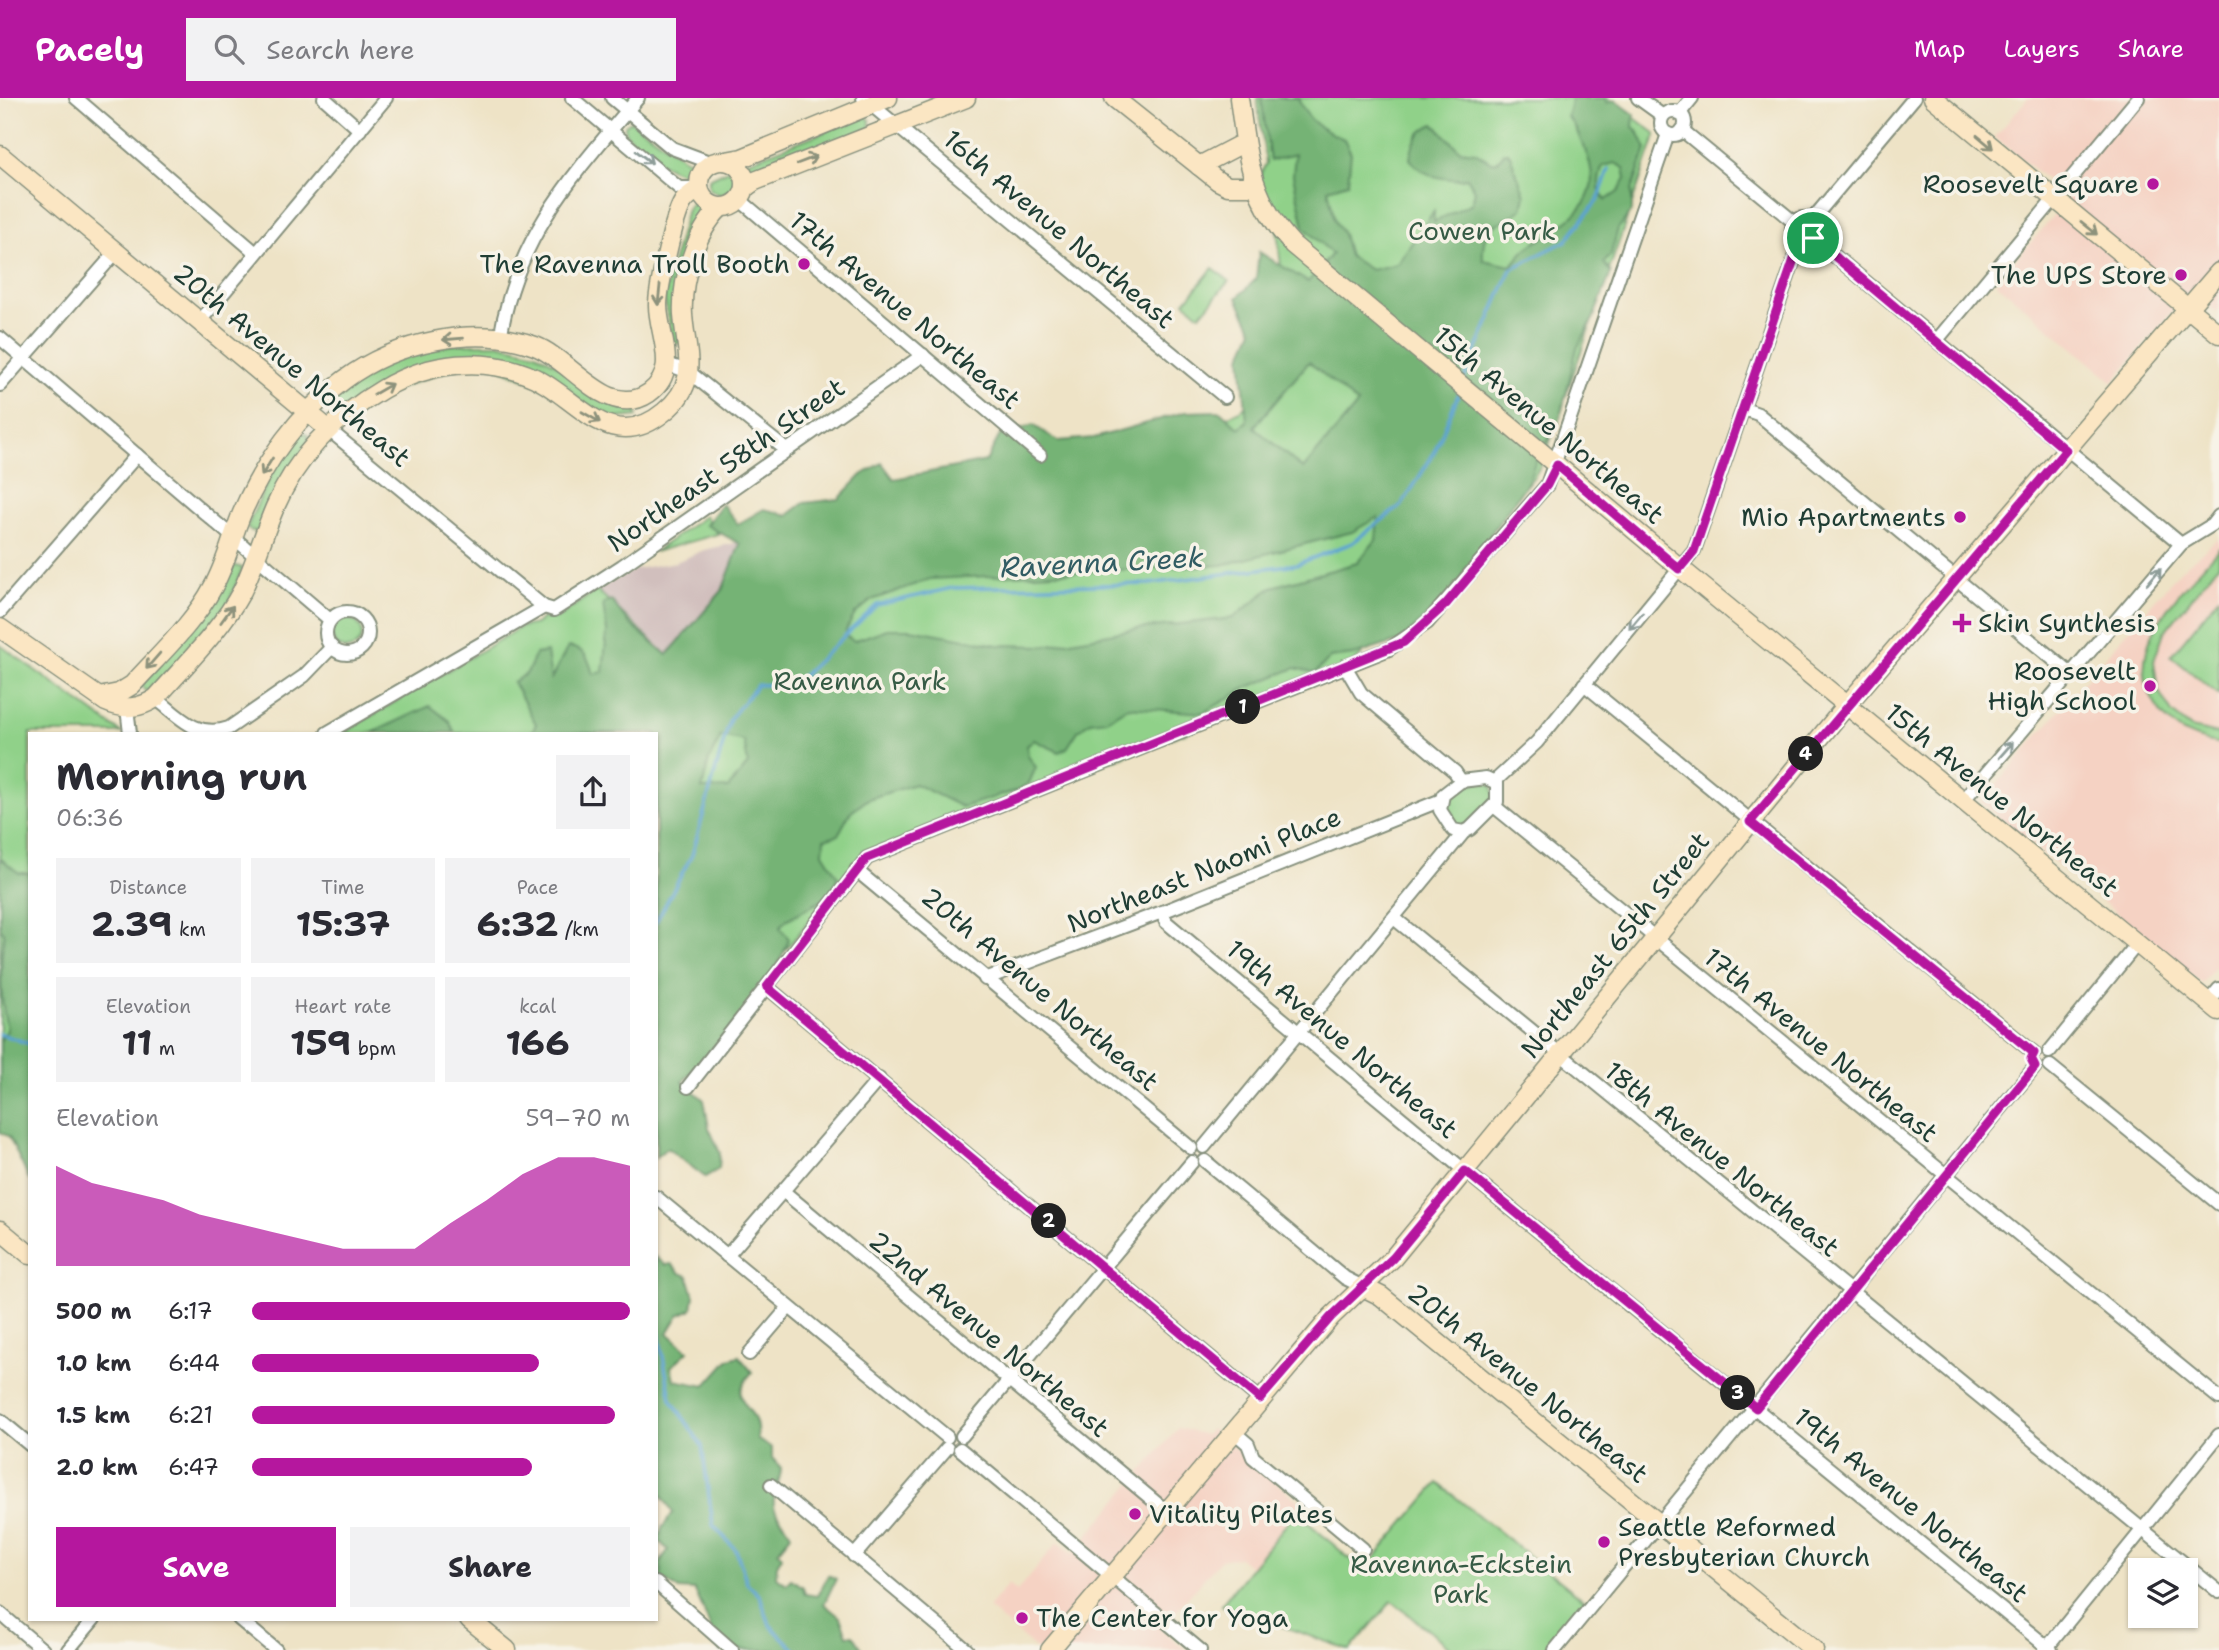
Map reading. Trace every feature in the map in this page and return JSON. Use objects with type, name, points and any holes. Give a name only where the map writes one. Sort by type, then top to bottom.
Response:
[{"type":"main road","points":[[0,628],[114,706],[140,706],[156,698],[225,617],[242,590],[284,488],[304,457],[345,414],[401,379],[457,364],[514,370],[550,386],[586,416],[601,423],[633,426],[663,413],[675,402],[689,372],[683,297],[703,231],[720,208],[742,194],[755,181],[966,98]]},
{"type":"main road","points":[[1114,98],[1228,186],[1255,186]]},
{"type":"main road","name":"15th Avenue Northeast","points":[[1239,98],[1255,186],[1277,228],[1310,260],[1962,802],[2137,944],[2215,1001]]},
{"type":"main road","points":[[1933,98],[2219,334]]},
{"type":"main road","points":[[720,208],[704,200],[699,188],[702,171],[719,162],[743,158],[874,100]]},
{"type":"main road","points":[[1199,166],[1245,142]]},
{"type":"main road","name":"20th Avenue Northeast","points":[[0,155],[328,429]]},
{"type":"main road","points":[[719,162],[742,172],[742,194]]},
{"type":"main road","points":[[99,697],[120,693],[132,685],[198,609],[214,585],[264,472],[307,412],[345,379],[387,355],[433,341],[499,339],[525,342],[565,362],[602,394],[613,399],[637,399],[648,394],[657,386],[667,364],[658,302],[681,195],[699,188]]},
{"type":"main road","name":"Northeast 65th Street","points":[[1050,1650],[1331,1317],[1393,1258],[1846,706],[2219,272]]},
{"type":"main road","points":[[0,1230],[28,1253]]},
{"type":"main road","name":"20th Avenue Northeast","points":[[1363,1287],[1381,1296],[1814,1650]]},
{"type":"main road","points":[[471,1621],[507,1650]]},
{"type":"street","points":[[76,98],[256,253]]},
{"type":"street","points":[[324,98],[360,130]]},
{"type":"street","points":[[200,321],[386,98]]},
{"type":"street","points":[[572,98],[681,195]]},
{"type":"street","points":[[612,98],[672,148],[719,162]]},
{"type":"street","points":[[499,339],[504,313],[543,217],[560,191],[638,98]]},
{"type":"street","points":[[1638,98],[1663,116]]},
{"type":"street","points":[[1679,114],[1692,98]]},
{"type":"street","points":[[1811,221],[1913,98]]},
{"type":"street","points":[[1937,340],[2138,98]]},
{"type":"street","name":"16th Avenue Northeast","points":[[874,100],[898,125],[1225,397]]},
{"type":"street","points":[[1670,112],[1679,114],[1684,121],[1682,130],[1674,135],[1668,134],[1662,127],[1663,116],[1670,112]]},
{"type":"street","points":[[1682,130],[1795,223]]},
{"type":"street","points":[[688,1087],[867,858],[1404,642],[1427,623],[1547,485],[1557,465],[1668,134]]},
{"type":"street","name":"17th Avenue Northeast","points":[[742,194],[1040,455]]},
{"type":"street","points":[[1495,780],[1537,742],[1694,551],[1807,240],[1816,230],[1811,221],[1802,219],[1795,223],[1792,233],[1807,240],[1937,340],[2181,544]]},
{"type":"street","points":[[0,385],[116,252]]},
{"type":"street","points":[[0,338],[330,620]]},
{"type":"street","name":"Northeast 58th Street","points":[[329,732],[622,566],[785,449],[923,355]]},
{"type":"street","points":[[667,364],[689,372],[785,449]]},
{"type":"street","points":[[1744,409],[1758,414],[2071,674]]},
{"type":"street","name":"20th Avenue Northeast","points":[[328,429],[549,609]]},
{"type":"street","points":[[0,612],[137,455]]},
{"type":"street","points":[[1962,802],[2181,544],[2212,525],[2219,516]]},
{"type":"street","points":[[350,612],[362,618],[368,631],[363,645],[352,653],[332,647],[326,634],[330,620],[339,614],[350,612]]},
{"type":"street","points":[[156,698],[195,728],[217,732],[229,728],[304,676],[332,647]]},
{"type":"street","points":[[1345,666],[1361,693],[1455,772],[1461,781]]},
{"type":"street","points":[[1584,684],[2034,1053]]},
{"type":"street","points":[[127,708],[130,732]]},
{"type":"street","points":[[1464,832],[1448,826],[1440,810],[1439,801],[1448,789],[1461,781],[1486,778],[1495,780]]},
{"type":"street","points":[[961,1443],[1009,1380],[1464,832],[1494,806],[1499,793],[1495,780]]},
{"type":"street","name":"Northeast Naomi Place","points":[[985,979],[1162,912],[1439,801]]},
{"type":"street","name":"17th Avenue Northeast","points":[[1494,806],[2219,1398]]},
{"type":"street","name":"20th Avenue Northeast","points":[[856,870],[1345,1278],[1363,1287]]},
{"type":"street","name":"19th Avenue Northeast","points":[[1162,912],[1166,922],[1299,1033],[2048,1649]]},
{"type":"street","name":"18th Avenue Northeast","points":[[1394,918],[2219,1592]]},
{"type":"street","points":[[2049,1052],[2137,944]]},
{"type":"street","points":[[767,987],[1260,1399]]},
{"type":"street","points":[[2042,1049],[2049,1052],[2052,1059],[2050,1066],[2043,1069],[2035,1067],[2031,1059],[2034,1053],[2042,1049]]},
{"type":"street","points":[[2050,1066],[2219,1204]]},
{"type":"street","points":[[1555,1650],[2035,1067]]},
{"type":"street","points":[[727,1256],[878,1079]]},
{"type":"street","name":"22nd Avenue Northeast","points":[[783,1191],[1166,1511]]},
{"type":"street","points":[[658,1199],[947,1442]]},
{"type":"street","points":[[749,1354],[789,1307]]},
{"type":"street","points":[[0,1420],[28,1443]]},
{"type":"street","points":[[1233,1431],[1248,1444],[1252,1455],[1363,1549]]},
{"type":"street","points":[[854,1556],[953,1433],[1111,1577],[1200,1650]]},
{"type":"street","points":[[2048,1649],[2219,1435]]},
{"type":"street","points":[[771,1485],[967,1650]]},
{"type":"street","points":[[658,1585],[732,1650]]},
{"type":"street","points":[[0,1614],[43,1650]]},
{"type":"street","points":[[68,1650],[92,1621]]},
{"type":"street","points":[[241,1621],[276,1650]]},
{"type":"shaded area","points":[[2028,98],[2219,98],[2219,313],[2187,293],[2113,382],[1996,283],[2069,198],[1995,137]]},
{"type":"shaded area","name":"Roosevelt High School","points":[[2219,537],[2219,963],[2202,983],[1981,802],[2180,571]]},
{"type":"shaded area","points":[[740,542],[722,591],[667,655],[597,590],[636,569],[676,562],[704,550]]},
{"type":"shaded area","points":[[1178,1428],[1206,1435],[1211,1429],[1302,1504],[1251,1567],[1239,1557],[1220,1560],[1161,1629],[1186,1650],[1037,1650],[988,1608],[1008,1584],[1017,1591],[1058,1542],[1072,1554]]},
{"type":"green space","name":"Ravenna Park","points":[[1257,98],[1608,98],[1656,134],[1544,459],[1534,477],[1345,672],[862,856],[658,1107],[658,732],[345,732],[521,627],[536,624],[542,618],[557,618],[597,590],[667,655],[722,591],[740,544],[1197,430],[1240,411],[1264,387],[1285,308],[1277,228],[1255,186],[1266,163]]},
{"type":"green space","name":"Ravenna Park","points":[[1261,98],[1298,98],[1316,124],[1344,139],[1351,153],[1348,183],[1328,189],[1335,221],[1343,234],[1349,256],[1371,270],[1397,264],[1434,211],[1434,222],[1472,203],[1475,191],[1467,178],[1451,179],[1428,174],[1410,159],[1414,142],[1420,133],[1434,124],[1460,150],[1475,152],[1493,163],[1498,161],[1504,152],[1509,153],[1525,195],[1522,209],[1488,231],[1483,247],[1483,260],[1511,266],[1527,248],[1570,219],[1588,197],[1592,184],[1591,168],[1578,132],[1567,117],[1572,98],[1605,98],[1606,103],[1615,100],[1634,114],[1633,127],[1638,131],[1646,149],[1632,191],[1632,210],[1618,229],[1611,254],[1604,263],[1611,273],[1593,319],[1577,348],[1559,423],[1536,460],[1528,482],[1467,567],[1458,587],[1402,640],[1354,655],[1330,658],[1315,673],[1295,668],[1248,687],[1203,713],[1128,707],[1107,720],[1090,722],[1078,731],[1067,748],[1059,752],[1034,740],[1027,746],[1028,756],[1036,767],[1029,783],[1018,790],[962,807],[915,784],[868,799],[850,813],[838,835],[824,839],[823,853],[838,877],[828,897],[786,920],[780,927],[789,939],[770,977],[757,996],[683,1082],[704,1100],[709,1128],[720,1153],[719,1169],[705,1177],[667,1148],[658,1155],[658,732],[532,732],[536,724],[513,682],[527,673],[536,654],[547,652],[551,679],[568,647],[585,655],[593,674],[603,672],[607,631],[603,605],[611,600],[630,624],[667,655],[722,591],[740,544],[706,525],[722,504],[738,524],[764,509],[788,515],[804,503],[839,499],[862,475],[882,463],[894,479],[986,461],[1000,435],[1033,425],[1058,441],[1094,438],[1185,412],[1220,411],[1239,428],[1247,421],[1241,357],[1253,330],[1237,298],[1256,279],[1259,252],[1308,282],[1332,254],[1304,227],[1293,175],[1295,154],[1270,161]],"holes":[[[1615,163],[1624,168],[1626,178],[1618,192],[1606,200],[1599,184],[1600,175],[1603,166]],[[1309,362],[1358,404],[1303,469],[1254,427]],[[1378,517],[1376,540],[1357,563],[1272,587],[1233,618],[1136,629],[1044,646],[998,645],[911,629],[887,629],[854,641],[846,636],[846,630],[855,614],[872,600],[930,579],[1222,565],[1352,532]],[[721,736],[744,741],[748,764],[728,788],[702,789],[709,760]]]},
{"type":"green space","points":[[865,116],[870,120],[870,128],[752,177],[746,162]]},
{"type":"green space","points":[[631,121],[685,159],[699,165],[690,175],[654,159],[625,132],[625,125]]},
{"type":"green space","points":[[733,170],[738,177],[737,187],[720,195],[709,189],[709,179]]},
{"type":"green space","points":[[694,200],[711,206],[702,218],[680,342],[674,345],[664,297],[687,209]]},
{"type":"green space","points":[[1213,268],[1229,281],[1200,315],[1185,302]]},
{"type":"green space","points":[[453,344],[499,344],[536,353],[636,407],[637,416],[609,419],[479,358],[338,412],[329,408],[328,405],[356,380],[385,364]]},
{"type":"green space","points":[[300,432],[308,435],[309,440],[258,532],[249,530],[247,527],[273,469]]},
{"type":"green space","points":[[705,516],[718,534],[654,552]]},
{"type":"green space","points":[[2219,548],[2219,564],[2164,632],[2154,661],[2158,690],[2172,713],[2191,728],[2219,734],[2219,743],[2216,743],[2181,731],[2167,720],[2155,704],[2146,682],[2145,661],[2150,640],[2160,620]]},
{"type":"green space","points":[[232,565],[243,568],[227,606],[153,691],[145,691],[141,685]]},
{"type":"green space","points":[[2219,597],[2219,695],[2171,656]]},
{"type":"green space","points":[[347,619],[358,623],[362,634],[358,645],[347,649],[336,645],[332,634],[336,623]]},
{"type":"green space","points":[[0,645],[121,732],[28,732],[28,1129],[0,1106]]},
{"type":"green space","points":[[430,706],[449,721],[454,732],[374,732]]},
{"type":"green space","points":[[1480,782],[1492,785],[1495,797],[1465,827],[1456,825],[1445,809],[1445,800],[1460,786]]},
{"type":"green space","points":[[0,858],[19,873],[28,873],[28,1177],[9,1137],[0,1132],[0,1041],[7,1030],[1,982],[4,933],[0,928]]},
{"type":"green space","points":[[658,1259],[665,1265],[672,1264],[680,1273],[688,1276],[694,1296],[692,1309],[679,1315],[668,1333],[688,1351],[671,1367],[674,1380],[705,1386],[729,1359],[739,1356],[752,1372],[742,1389],[742,1400],[753,1415],[758,1440],[772,1448],[772,1458],[781,1468],[774,1506],[791,1535],[778,1551],[782,1556],[777,1565],[776,1577],[786,1584],[791,1579],[803,1587],[805,1594],[817,1596],[828,1575],[836,1579],[824,1604],[840,1617],[847,1635],[853,1635],[863,1650],[721,1650],[694,1590],[678,1589],[661,1578],[660,1563],[668,1550],[658,1540],[662,1528],[673,1513],[658,1490]]},
{"type":"green space","name":"Ravenna-Eckstein Park","points":[[1438,1483],[1585,1601],[1544,1650],[1453,1650],[1392,1601],[1350,1650],[1221,1605],[1296,1512],[1357,1565],[1367,1567]]},
{"type":"waterway","name":"Ravenna Creek","points":[[1464,379],[1511,269],[1566,241],[1598,200],[1609,169]]},
{"type":"waterway","name":"Ravenna Creek","points":[[658,918],[692,855],[730,719],[757,685],[794,684],[877,605],[953,588],[1149,584],[1297,564],[1352,543],[1402,505],[1434,453],[1459,393]]},
{"type":"waterway","name":"Ravenna Creek","points":[[0,1034],[28,1043]]},
{"type":"waterway","name":"Ravenna Creek","points":[[658,1331],[671,1399],[702,1446],[713,1525],[736,1550],[747,1583],[760,1596],[770,1625],[795,1650]]},
{"type":"place","name":"Roosevelt Square","points":[[2153,184]]},
{"type":"place","name":"The Ravenna Troll Booth","points":[[804,264]]},
{"type":"place","name":"The UPS Store","points":[[2181,275]]},
{"type":"place","name":"Mio Apartments","points":[[1960,517]]},
{"type":"place","name":"Skin Synthesis","points":[[1962,623]]},
{"type":"place","name":"Roosevelt High School","points":[[2150,686]]},
{"type":"place","name":"Vitality Pilates","points":[[1135,1514]]},
{"type":"place","name":"Seattle Reformed Presbyterian Church","points":[[1604,1542]]},
{"type":"place","name":"The Center for Yoga","points":[[1022,1618]]},
{"type":"route","points":[[1813,238],[2066,450],[1750,822],[2034,1053],[2031,1059],[2035,1067],[1756,1408],[1465,1171],[1393,1258],[1331,1317],[1260,1399],[767,987],[848,879],[867,858],[1404,642],[1446,604],[1547,485],[1557,465],[1679,569],[1694,551],[1800,242],[1808,242],[1813,238]]},
{"type":"park label","name":"Cowen Park","points":[[1482,231]]}]
